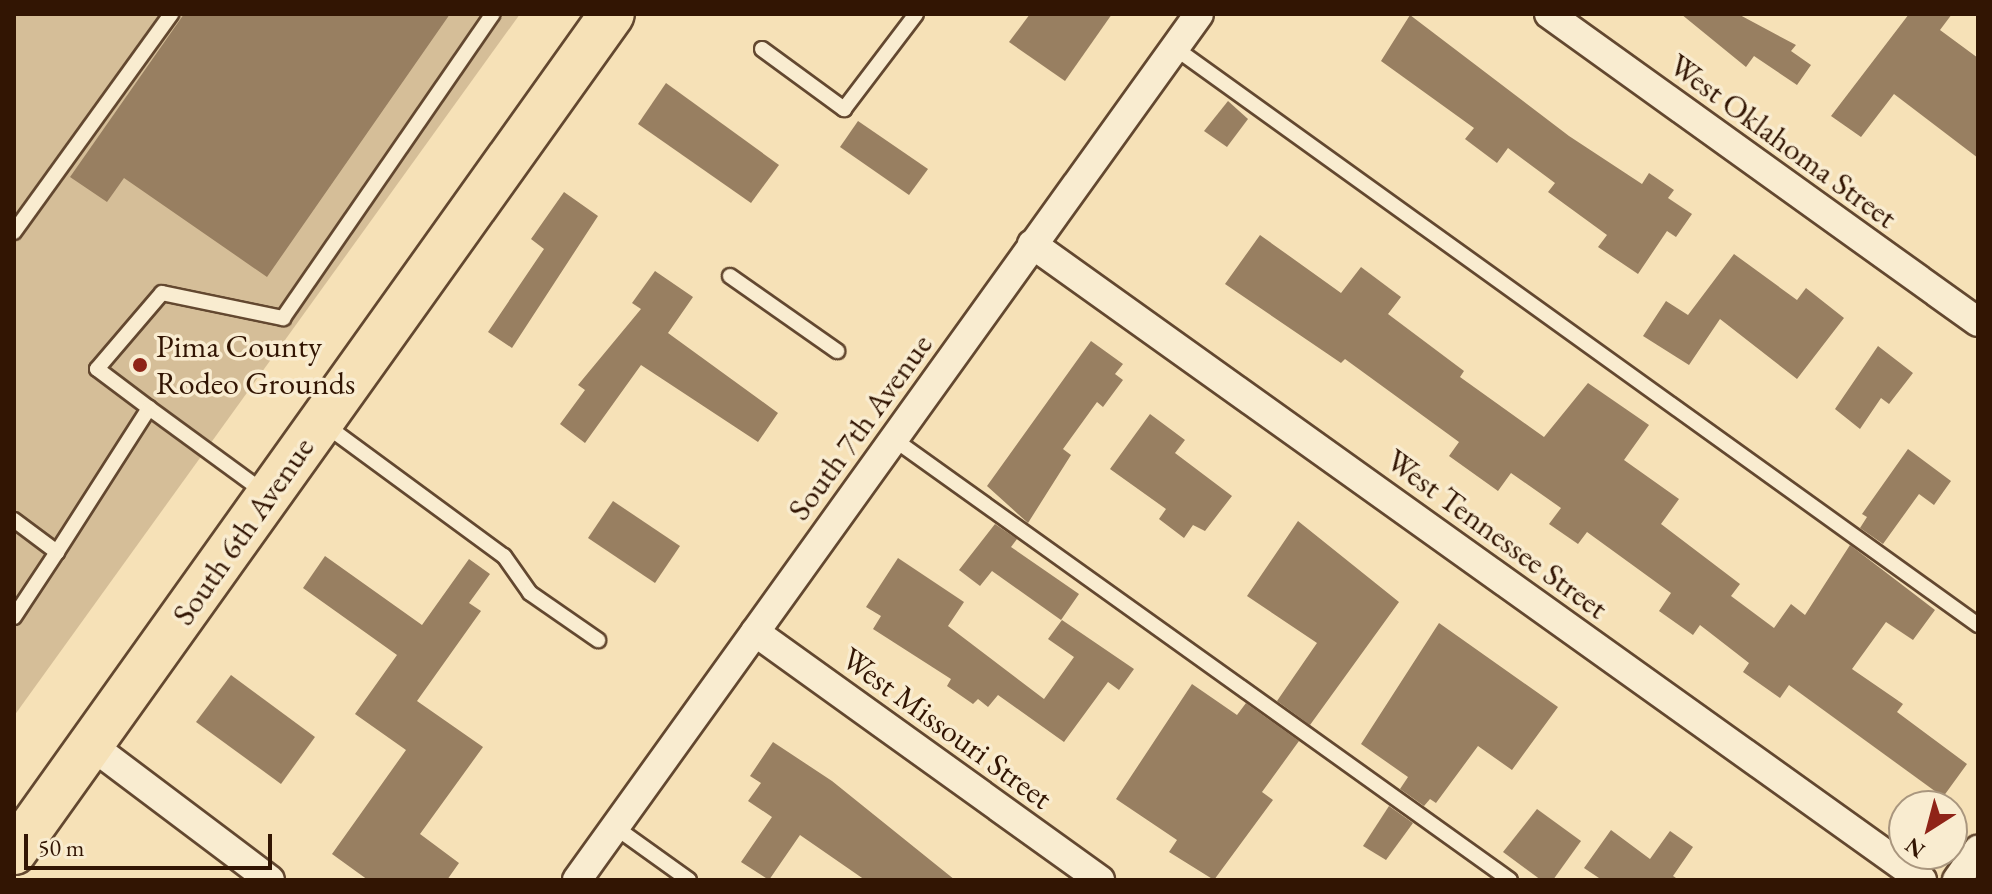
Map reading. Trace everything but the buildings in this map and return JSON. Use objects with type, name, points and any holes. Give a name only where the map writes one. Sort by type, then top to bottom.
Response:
[{"type":"main road","name":"South 6th Avenue","points":[[25,829],[91,745],[612,14]]},
{"type":"street","name":"South 7th Avenue","points":[[577,880],[1199,14]]},
{"type":"street","name":"West Oklahoma Street","points":[[1549,14],[1978,322]]},
{"type":"street","name":"West Tennessee Street","points":[[1032,244],[1922,880]]},
{"type":"street","name":"West Missouri Street","points":[[755,632],[1100,880]]},
{"type":"street","points":[[91,745],[270,880]]},
{"type":"street","points":[[1957,880],[1978,850]]},
{"type":"lane","points":[[14,232],[171,14]]},
{"type":"lane","points":[[269,496],[97,369],[162,293],[283,318],[493,14]]},
{"type":"lane","points":[[762,49],[844,109],[916,14]]},
{"type":"lane","points":[[1175,48],[1978,625]]},
{"type":"lane","points":[[730,276],[837,351]]},
{"type":"lane","points":[[14,617],[149,408]]},
{"type":"lane","points":[[321,422],[504,556],[530,593],[598,640]]},
{"type":"lane","points":[[895,440],[1510,880]]},
{"type":"lane","points":[[14,520],[57,552]]},
{"type":"lane","points":[[615,827],[689,880]]},
{"type":"shaded area","name":"Pima County Rodeo Grounds","points":[[14,14],[520,14],[14,716]]},
{"type":"place","name":"Pima County Rodeo Grounds","points":[[140,365]]}]
